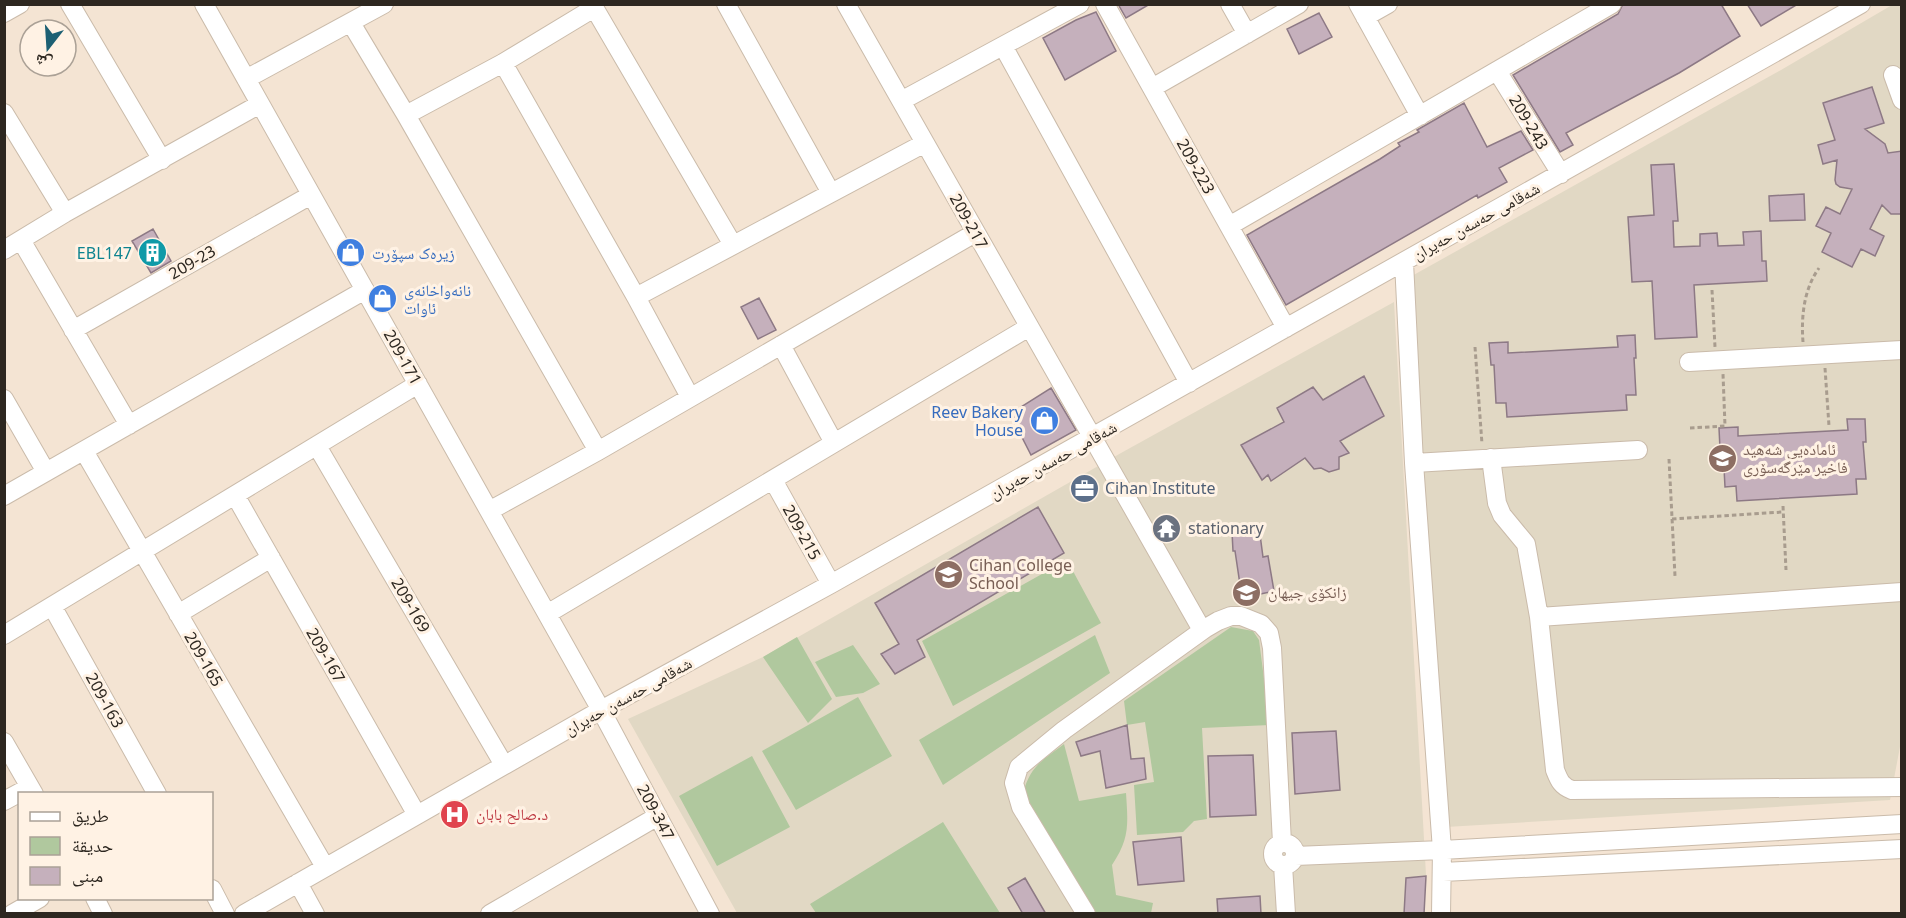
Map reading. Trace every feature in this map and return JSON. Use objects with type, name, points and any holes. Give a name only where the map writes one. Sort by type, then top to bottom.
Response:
[{"type":"street","points":[[4,13],[21,4]]},
{"type":"street","points":[[70,4],[162,160]]},
{"type":"street","name":"209-171","points":[[204,4],[601,710]]},
{"type":"street","points":[[246,79],[384,4]]},
{"type":"street","points":[[726,4],[831,193]]},
{"type":"street","points":[[901,101],[1080,4]]},
{"type":"street","name":"209-223","points":[[1105,4],[1286,328]]},
{"type":"street","points":[[1230,4],[1247,34]]},
{"type":"street","points":[[1152,88],[1299,4]]},
{"type":"street","points":[[1388,4],[1362,11],[1420,116]]},
{"type":"street","points":[[1229,226],[1612,4]]},
{"type":"street","name":"شەقامی حەسەن حەیران","points":[[244,914],[601,710],[1092,438],[1861,4]]},
{"type":"street","points":[[406,115],[503,63],[593,6],[734,245]]},
{"type":"street","name":"209-217","points":[[850,6],[975,233],[1202,630]]},
{"type":"street","points":[[351,23],[598,451]]},
{"type":"street","points":[[1003,46],[1189,383]]},
{"type":"street","points":[[503,63],[690,397]]},
{"type":"street","name":"209-243","points":[[1497,71],[1561,174]]},
{"type":"street","points":[[1893,75],[1902,100]]},
{"type":"street","points":[[4,250],[64,213],[260,104]]},
{"type":"street","points":[[7,124],[64,213]]},
{"type":"street","points":[[636,297],[925,143]]},
{"type":"street","name":"209-23","points":[[73,330],[311,195]]},
{"type":"street","points":[[489,511],[598,451],[975,233]]},
{"type":"street","points":[[21,240],[129,425]]},
{"type":"street","points":[[1404,262],[1414,463],[1442,850],[1441,914]]},
{"type":"street","points":[[4,496],[365,290]]},
{"type":"street","points":[[548,614],[1029,327]]},
{"type":"street","points":[[781,345],[834,443]]},
{"type":"street","points":[[1689,362],[1824,355],[1901,348]]},
{"type":"street","points":[[4,635],[418,384]]},
{"type":"street","points":[[4,399],[46,472]]},
{"type":"street","name":"209-169","points":[[317,446],[504,765]]},
{"type":"street","points":[[1414,463],[1638,450]]},
{"type":"street","name":"209-165","points":[[84,451],[325,867]]},
{"type":"street","points":[[1487,458],[1502,515],[1526,544],[1539,617],[1555,770],[1559,781],[1565,788],[1572,790],[1902,787]]},
{"type":"street","name":"209-215","points":[[772,480],[831,584]]},
{"type":"street","name":"209-167","points":[[235,495],[417,815]]},
{"type":"street","points":[[178,614],[271,558]]},
{"type":"street","points":[[1539,617],[1902,592]]},
{"type":"street","name":"209-163","points":[[52,606],[156,792]]},
{"type":"street","points":[[1086,914],[1021,807],[1014,783],[1019,766],[1064,730],[1202,630],[1231,616],[1241,616],[1261,624],[1269,633],[1273,659],[1282,843],[1292,846],[1286,914]]},
{"type":"street","name":"209-347","points":[[601,710],[710,914]]},
{"type":"street","points":[[4,742],[32,790]]},
{"type":"street","points":[[4,801],[18,796]]},
{"type":"street","points":[[490,914],[658,816]]},
{"type":"street","points":[[1289,861],[1902,824]]},
{"type":"street","points":[[1443,872],[1902,849]]},
{"type":"street","points":[[298,883],[315,914]]},
{"type":"street","points":[[213,892],[225,914]]},
{"type":"street","points":[[12,914],[36,900]]},
{"type":"street","points":[[96,900],[103,914]]},
{"type":"path","points":[[1804,356],[1802,332],[1804,303],[1812,278],[1819,268]]},
{"type":"path","points":[[1690,428],[1725,426],[1712,290]]},
{"type":"path","points":[[1474,347],[1487,458]]},
{"type":"path","points":[[1824,355],[1829,426]]},
{"type":"path","points":[[1669,459],[1675,576]]},
{"type":"path","points":[[1783,506],[1786,570]]},
{"type":"path","points":[[1672,519],[1783,512]]},
{"type":"shaded area","points":[[1892,5],[1901,5],[1902,736],[1890,800],[1446,827],[1410,277],[1781,70]]},
{"type":"shaded area","name":"زانکۆی جیھان","points":[[1394,302],[1426,875],[1424,913],[737,913],[628,719],[763,657],[1121,453]]},
{"type":"green space","points":[[1067,560],[1101,623],[953,706],[922,641]]},
{"type":"green space","points":[[1231,627],[1253,631],[1259,640],[1270,725],[1202,728],[1207,819],[1194,821],[1183,832],[1137,835],[1134,785],[1154,782],[1145,722],[1127,725],[1124,701]]},
{"type":"green space","points":[[1095,635],[1110,673],[943,785],[919,740]]},
{"type":"green space","points":[[797,637],[832,699],[808,723],[763,657]]},
{"type":"green space","points":[[853,645],[880,684],[863,693],[836,697],[815,662]]},
{"type":"green space","points":[[858,697],[892,756],[796,810],[762,751]]},
{"type":"green space","points":[[1064,744],[1079,801],[1126,793],[1125,839],[1112,865],[1116,895],[1153,903],[1151,913],[1096,913],[1023,793],[1034,770]]},
{"type":"green space","points":[[752,756],[790,827],[717,866],[679,796]]},
{"type":"green space","points":[[943,822],[1000,913],[816,913],[810,904]]},
{"type":"building","points":[[1118,4],[1150,4],[1126,18]]},
{"type":"building","points":[[1623,4],[1721,4],[1740,36],[1679,73],[1566,133],[1573,145],[1560,152],[1513,75],[1618,14]]},
{"type":"building","points":[[1747,4],[1798,4],[1761,26]]},
{"type":"building","points":[[1096,12],[1116,51],[1065,80],[1043,38]]},
{"type":"building","points":[[1319,13],[1332,37],[1299,54],[1287,29]]},
{"type":"building","points":[[1872,87],[1884,123],[1865,129],[1885,144],[1888,153],[1902,151],[1902,214],[1891,214],[1882,205],[1870,229],[1884,236],[1875,256],[1861,249],[1852,267],[1822,252],[1831,233],[1816,226],[1826,207],[1840,214],[1852,189],[1836,184],[1837,160],[1823,164],[1818,145],[1835,140],[1823,103]]},
{"type":"building","points":[[1464,103],[1487,147],[1521,131],[1533,150],[1499,168],[1507,182],[1478,198],[1477,195],[1286,305],[1247,235],[1380,159],[1400,146],[1398,143],[1419,132],[1417,130]]},
{"type":"building","points":[[1674,164],[1678,221],[1673,221],[1674,247],[1700,246],[1700,234],[1717,233],[1718,246],[1744,245],[1743,232],[1761,231],[1762,261],[1766,261],[1767,281],[1694,285],[1697,337],[1655,339],[1652,281],[1632,282],[1628,217],[1654,215],[1651,165]]},
{"type":"building","points":[[1804,194],[1805,220],[1770,221],[1769,196]]},
{"type":"building","name":"EBL147","points":[[153,229],[171,261],[151,273],[132,241]]},
{"type":"building","points":[[759,298],[776,330],[758,339],[741,307]]},
{"type":"building","points":[[1635,335],[1636,395],[1626,395],[1627,410],[1507,417],[1506,403],[1496,403],[1494,365],[1491,365],[1489,343],[1508,342],[1508,353],[1618,347],[1617,336]]},
{"type":"building","points":[[1364,376],[1384,416],[1340,441],[1349,453],[1339,457],[1339,469],[1329,472],[1321,468],[1314,469],[1305,458],[1271,481],[1268,475],[1262,480],[1241,445],[1284,422],[1277,408],[1313,387],[1323,400]]},
{"type":"building","name":"Reev Bakery House","points":[[1051,388],[1076,430],[1031,455],[1010,414]]},
{"type":"building","points":[[1847,419],[1865,419],[1866,442],[1863,442],[1866,479],[1856,479],[1857,494],[1737,501],[1736,486],[1725,487],[1723,449],[1720,449],[1719,428],[1738,427],[1738,436],[1848,430]]},
{"type":"building","name":"Cihan College School","points":[[1038,507],[1064,553],[917,640],[925,657],[895,674],[881,654],[899,644],[875,603]]},
{"type":"building","points":[[1259,527],[1263,557],[1268,556],[1274,591],[1242,598],[1235,551],[1233,551],[1232,532]]},
{"type":"building","points":[[1127,725],[1131,759],[1144,758],[1146,779],[1106,788],[1100,751],[1081,756],[1076,742]]},
{"type":"building","points":[[1336,731],[1340,790],[1295,794],[1292,733]]},
{"type":"building","points":[[1253,755],[1256,815],[1210,817],[1208,756]]},
{"type":"building","points":[[1181,837],[1184,881],[1138,885],[1133,842]]},
{"type":"building","points":[[1426,876],[1424,914],[1404,914],[1406,878]]},
{"type":"building","points":[[1025,878],[1046,914],[1023,914],[1008,888]]},
{"type":"building","points":[[1260,896],[1261,914],[1218,914],[1217,899]]},
{"type":"place","name":"EBL147","points":[[153,253]]},
{"type":"place","name":"زیرەک سپۆرت","points":[[351,253]]},
{"type":"place","name":"نانەواخانەی ئاوات","points":[[383,299]]},
{"type":"place","name":"Reev Bakery House","points":[[1044,421]]},
{"type":"place","name":"ئامادەیی شەهید فاخیر مێرگەسۆری","points":[[1722,458]]},
{"type":"place","name":"Cihan Institute","points":[[1084,488]]},
{"type":"place","name":"stationary","points":[[1167,528]]},
{"type":"place","name":"Cihan College School","points":[[948,574]]},
{"type":"place","name":"زانکۆی جیھان","points":[[1247,592]]},
{"type":"place","name":"د.صالح بابان","points":[[455,814]]}]
